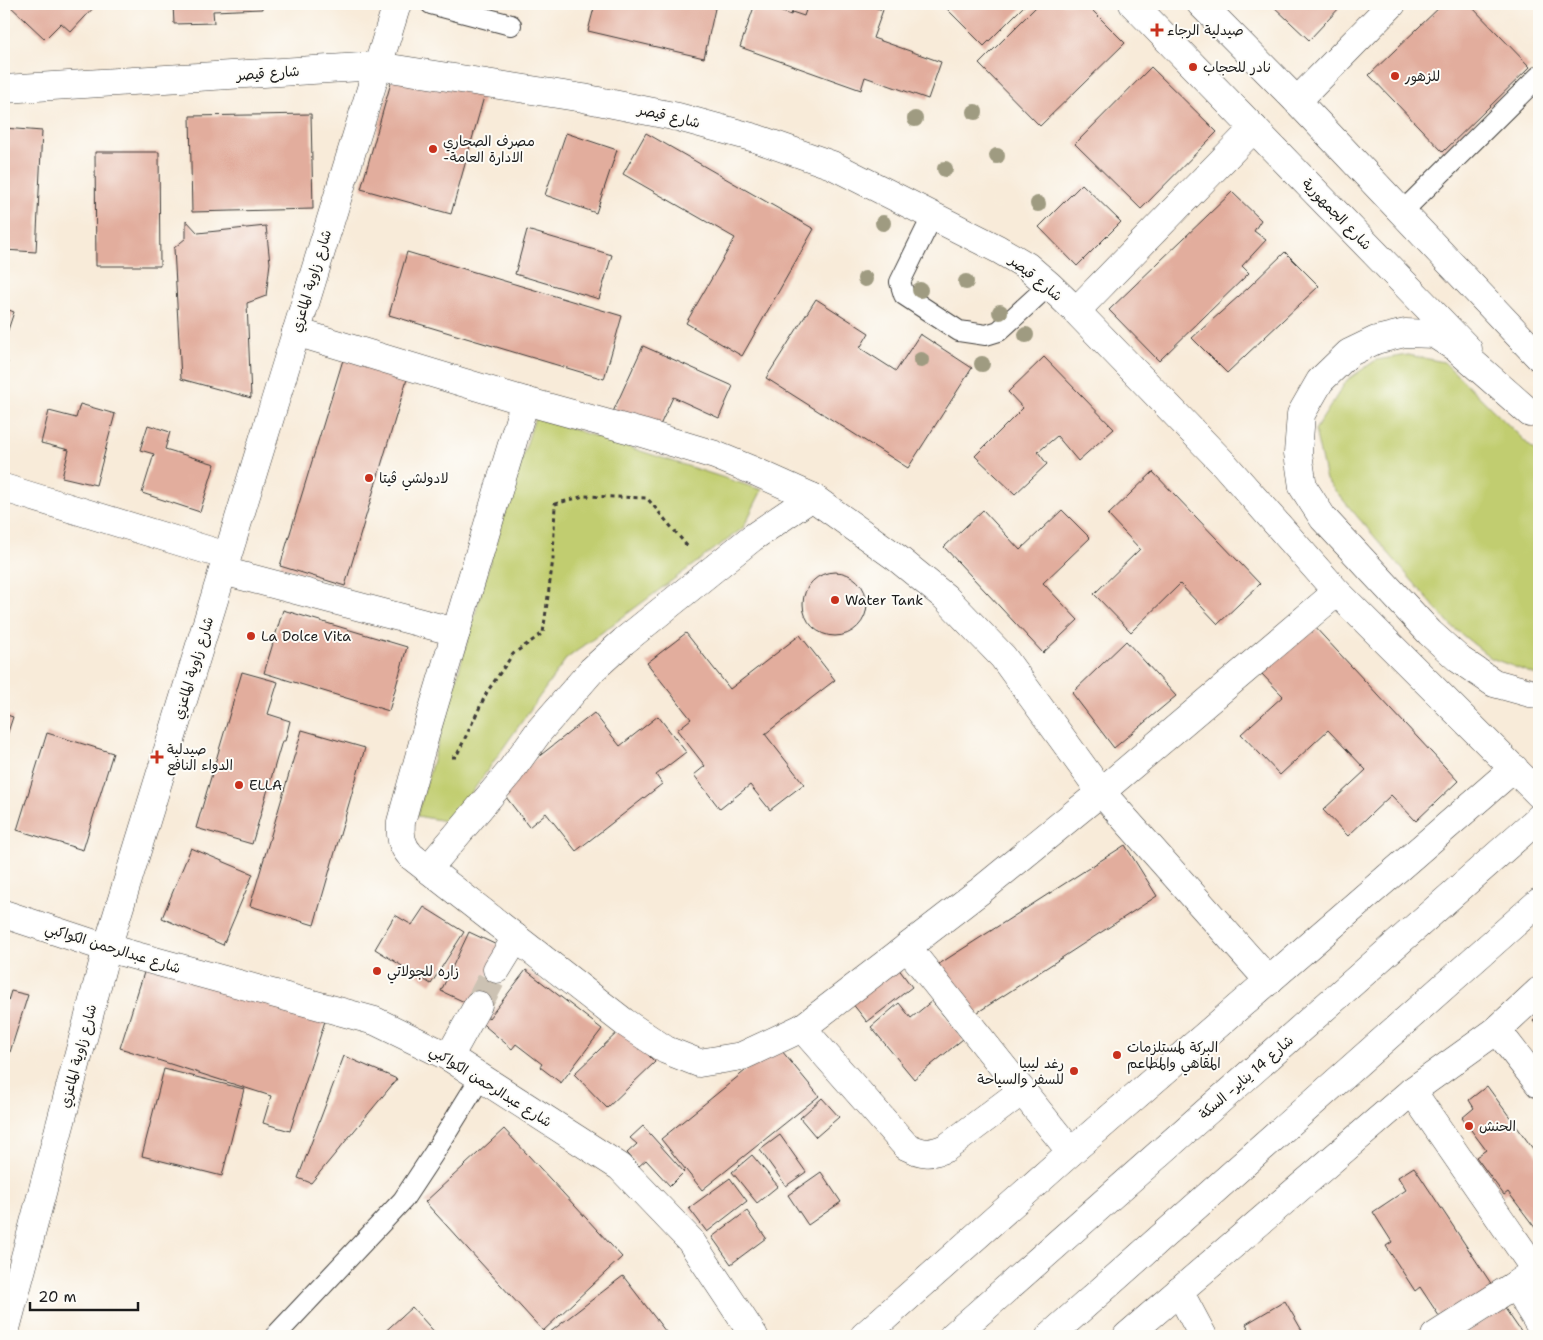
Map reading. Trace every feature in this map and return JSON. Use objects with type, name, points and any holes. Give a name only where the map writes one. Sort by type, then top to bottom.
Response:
[{"type":"main road","name":"شارع زاوية الماعزي","points":[[4,1336],[107,948],[397,4]]},
{"type":"main road","name":"شارع الجمهورية","points":[[1133,4],[1534,419]]},
{"type":"main road","points":[[1201,4],[1297,101],[1539,357]]},
{"type":"main road","points":[[1297,101],[1392,4]]},
{"type":"main road","name":"شارع قيصر","points":[[4,89],[377,66],[582,98],[678,117],[755,138],[832,165],[998,248],[1027,266],[1049,285],[1224,464],[1337,592],[1539,794]]},
{"type":"main road","points":[[1076,311],[1254,128]]},
{"type":"main road","points":[[296,332],[715,456],[754,470],[812,497],[896,558],[945,598],[1003,657],[1101,792],[1268,981]]},
{"type":"main road","points":[[1534,419],[1456,348],[1434,334],[1405,333],[1376,340],[1349,353],[1320,381],[1301,414],[1298,453],[1303,487],[1323,518],[1430,633],[1460,660],[1494,683],[1539,694]]},
{"type":"main road","points":[[525,401],[420,755],[401,822],[400,836],[407,852],[624,1022],[666,1050],[699,1063],[742,1056],[802,1028],[980,890],[1101,792],[1337,592]]},
{"type":"main road","points":[[4,488],[225,564],[456,632]]},
{"type":"main road","points":[[428,869],[509,773],[540,730],[592,670],[624,641],[752,538],[812,497]]},
{"type":"main road","points":[[864,1336],[1071,1152],[1514,768]]},
{"type":"main road","name":"شارع 14 يناير- السكة","points":[[953,1336],[1539,818]]},
{"type":"main road","points":[[1050,1336],[1539,902]]},
{"type":"main road","name":"شارع عبدالرحمن الكواكبي","points":[[4,914],[107,948],[375,1021],[449,1058],[620,1167],[690,1240],[754,1336]]},
{"type":"main road","points":[[497,968],[516,938]]},
{"type":"main road","points":[[907,947],[1071,1152]]},
{"type":"main road","points":[[1127,1336],[1412,1091],[1497,1030],[1539,991]]},
{"type":"main road","points":[[449,1058],[478,1005]]},
{"type":"main road","points":[[802,1028],[906,1146],[918,1152],[933,1153],[946,1148],[1022,1091]]},
{"type":"main road","points":[[1497,1030],[1539,1084]]},
{"type":"main road","points":[[1412,1091],[1530,1275],[1539,1324]]},
{"type":"main road","points":[[1435,1336],[1530,1275]]},
{"type":"main road","points":[[1179,1291],[1203,1336]]},
{"type":"lane","points":[[432,4],[511,25]]},
{"type":"lane","points":[[1402,212],[1539,76]]},
{"type":"lane","points":[[932,215],[900,282],[904,295],[959,331],[986,335],[999,330],[1049,285]]},
{"type":"lane","points":[[274,1336],[403,1200],[481,1078]]},
{"type":"path","points":[[420,755],[456,757],[487,692],[513,654],[543,633],[553,558],[555,504],[584,496],[647,498],[709,573]]},
{"type":"green space","points":[[1408,355],[1444,362],[1539,455],[1539,676],[1491,658],[1450,625],[1326,480],[1315,430],[1347,380],[1376,360]]},
{"type":"green space","points":[[535,417],[762,490],[743,528],[566,659],[451,822],[417,816],[492,555]]},
{"type":"building","points":[[8,4],[97,4],[71,32],[61,23],[45,39]]},
{"type":"building","points":[[173,4],[262,4],[262,9],[213,11],[214,23],[174,24]]},
{"type":"building","points":[[595,4],[716,4],[704,58],[588,31]]},
{"type":"building","points":[[755,4],[791,15],[792,12],[804,16],[808,4],[865,4],[883,10],[873,38],[941,62],[928,99],[865,77],[861,90],[740,47]]},
{"type":"building","points":[[942,4],[1026,4],[984,46]]},
{"type":"building","points":[[1039,4],[1086,4],[1125,43],[1040,126],[979,64]]},
{"type":"building","points":[[1271,4],[1343,4],[1309,40]]},
{"type":"building","points":[[1443,4],[1469,4],[1530,67],[1443,152],[1369,75]]},
{"type":"building","points":[[1151,67],[1217,132],[1141,209],[1075,144]]},
{"type":"building","points":[[392,79],[489,79],[451,214],[361,189]]},
{"type":"building","points":[[311,114],[313,209],[192,212],[190,116]]},
{"type":"building","points":[[4,128],[42,131],[36,252],[4,250]]},
{"type":"building","points":[[566,133],[617,150],[596,213],[545,195]]},
{"type":"building","points":[[646,133],[814,229],[742,356],[686,323],[735,238],[623,174]]},
{"type":"building","points":[[95,152],[159,152],[160,266],[96,266]]},
{"type":"building","points":[[1082,184],[1121,222],[1077,266],[1039,227]]},
{"type":"building","points":[[1232,192],[1261,220],[1254,231],[1266,240],[1242,266],[1249,273],[1159,361],[1109,310]]},
{"type":"building","points":[[186,220],[198,233],[266,226],[270,263],[266,296],[247,303],[251,398],[181,379],[174,248],[186,238]]},
{"type":"building","points":[[527,230],[612,255],[599,299],[515,274]]},
{"type":"building","points":[[407,252],[622,316],[604,379],[389,315]]},
{"type":"building","points":[[1285,252],[1319,286],[1227,373],[1192,338]]},
{"type":"building","points":[[816,299],[869,333],[860,348],[896,371],[920,334],[972,368],[908,468],[766,378]]},
{"type":"building","points":[[4,308],[14,312],[4,342]]},
{"type":"building","points":[[643,346],[733,386],[719,418],[673,397],[656,434],[612,414]]},
{"type":"building","points":[[346,350],[410,369],[345,586],[280,566]]},
{"type":"building","points":[[1044,357],[1114,429],[1078,461],[1057,436],[1038,452],[1047,464],[1015,494],[975,456],[1023,408],[1008,392]]},
{"type":"building","points":[[4,360],[8,362],[4,373]]},
{"type":"building","points":[[80,404],[115,414],[96,485],[62,477],[69,450],[41,443],[49,411],[76,418]]},
{"type":"building","points":[[148,425],[170,432],[165,449],[215,464],[200,512],[142,493],[154,454],[140,450]]},
{"type":"building","points":[[1153,472],[1260,584],[1218,624],[1180,584],[1131,632],[1094,594],[1140,549],[1108,515]]},
{"type":"building","points":[[983,510],[1020,550],[1062,510],[1090,538],[1043,583],[1078,620],[1043,653],[944,547]]},
{"type":"building","name":"Water Tank","points":[[835,572],[847,574],[858,581],[865,592],[867,604],[865,616],[858,627],[847,634],[835,636],[823,634],[812,627],[805,616],[803,604],[805,592],[812,581],[823,574]]},
{"type":"building","points":[[283,610],[407,647],[389,711],[264,673]]},
{"type":"building","points":[[1312,624],[1458,781],[1416,821],[1391,795],[1348,836],[1323,810],[1366,770],[1328,730],[1280,775],[1241,734],[1283,696],[1261,673]]},
{"type":"building","points":[[686,633],[730,689],[800,635],[835,680],[765,734],[804,784],[770,810],[750,785],[720,809],[694,775],[705,766],[677,730],[691,719],[647,663]]},
{"type":"building","points":[[1126,641],[1176,696],[1114,748],[1072,693]]},
{"type":"building","name":"ELLA","points":[[242,672],[278,682],[268,714],[290,721],[285,741],[282,741],[252,844],[196,828]]},
{"type":"building","points":[[594,713],[620,746],[658,716],[686,752],[656,775],[662,784],[576,851],[546,813],[529,827],[499,788]]},
{"type":"building","points":[[4,714],[13,717],[4,744]]},
{"type":"building","points":[[302,730],[365,748],[314,925],[250,906]]},
{"type":"building","points":[[47,733],[113,753],[83,850],[17,830]]},
{"type":"building","points":[[1125,845],[1157,896],[972,1016],[939,964]]},
{"type":"building","points":[[191,848],[253,874],[223,945],[162,918]]},
{"type":"building","points":[[424,907],[464,932],[431,984],[375,949],[395,915],[412,925]]},
{"type":"building","points":[[469,932],[501,947],[473,1006],[441,991]]},
{"type":"building","points":[[147,963],[325,1021],[290,1131],[263,1123],[271,1096],[120,1048]]},
{"type":"building","points":[[898,968],[912,987],[867,1022],[852,1003]]},
{"type":"building","points":[[526,970],[602,1029],[561,1083],[540,1067],[542,1064],[516,1044],[512,1049],[478,1020],[483,1013],[489,1018]]},
{"type":"building","points":[[11,991],[28,995],[10,1052],[4,1050],[4,1014]]},
{"type":"building","points":[[932,1001],[963,1039],[914,1079],[871,1027],[899,1003],[911,1018]]},
{"type":"building","points":[[1539,1016],[1539,1028],[1533,1021]]},
{"type":"building","points":[[622,1028],[655,1062],[607,1108],[574,1074]]},
{"type":"building","points":[[777,1045],[819,1096],[702,1190],[661,1139]]},
{"type":"building","points":[[344,1056],[397,1079],[311,1183],[298,1178]]},
{"type":"building","points":[[164,1069],[244,1089],[222,1176],[142,1156]]},
{"type":"building","points":[[1487,1086],[1539,1157],[1539,1233],[1508,1192],[1504,1195],[1476,1157],[1486,1150],[1462,1118],[1474,1108],[1469,1100]]},
{"type":"building","points":[[822,1098],[839,1117],[816,1137],[800,1118]]},
{"type":"building","points":[[643,1126],[684,1172],[670,1186],[646,1160],[639,1166],[627,1153],[637,1144],[630,1138]]},
{"type":"building","points":[[504,1129],[622,1257],[543,1331],[425,1202]]},
{"type":"building","points":[[780,1135],[806,1172],[786,1186],[760,1150]]},
{"type":"building","points":[[752,1155],[778,1186],[757,1203],[732,1172]]},
{"type":"building","points":[[1414,1167],[1496,1291],[1445,1325],[1420,1287],[1415,1291],[1386,1246],[1392,1242],[1373,1212],[1406,1190],[1398,1177]]},
{"type":"building","points":[[821,1172],[841,1202],[808,1225],[788,1195]]},
{"type":"building","points":[[730,1178],[747,1201],[707,1232],[689,1208]]},
{"type":"building","points":[[747,1211],[766,1238],[731,1264],[712,1237]]},
{"type":"building","points":[[623,1276],[669,1336],[545,1336]]},
{"type":"building","points":[[1285,1301],[1304,1334],[1300,1336],[1253,1336],[1246,1324]]},
{"type":"building","points":[[412,1307],[438,1336],[380,1336]]},
{"type":"building","points":[[1504,1307],[1524,1336],[1461,1336]]},
{"type":"building","points":[[1156,1331],[1159,1336],[1148,1336]]},
{"type":"tunnel","points":[[478,1005],[497,969]]},
{"type":"place","name":"صيدلية الرجاء","points":[[1157,30]]},
{"type":"place","name":"نادر للحجاب","points":[[1193,67]]},
{"type":"place","name":"للزهور","points":[[1395,76]]},
{"type":"place","name":"مصرف الصحاري -الادارة العامة","points":[[433,149]]},
{"type":"place","name":"لادولشي ڤيتا","points":[[369,478]]},
{"type":"place","name":"Water Tank","points":[[835,600]]},
{"type":"place","name":"La Dolce Vita","points":[[251,636]]},
{"type":"place","name":"صيدلية الدواء النافع","points":[[157,757]]},
{"type":"place","name":"ELLA","points":[[239,785]]},
{"type":"place","name":"زاره للجولاتي","points":[[377,971]]},
{"type":"place","name":"البركة لمستلزمات المقاهي والمطاعم","points":[[1117,1055]]},
{"type":"place","name":"رغد ليبيا للسفر والسياحة","points":[[1074,1071]]},
{"type":"place","name":"الحنش","points":[[1469,1126]]}]
